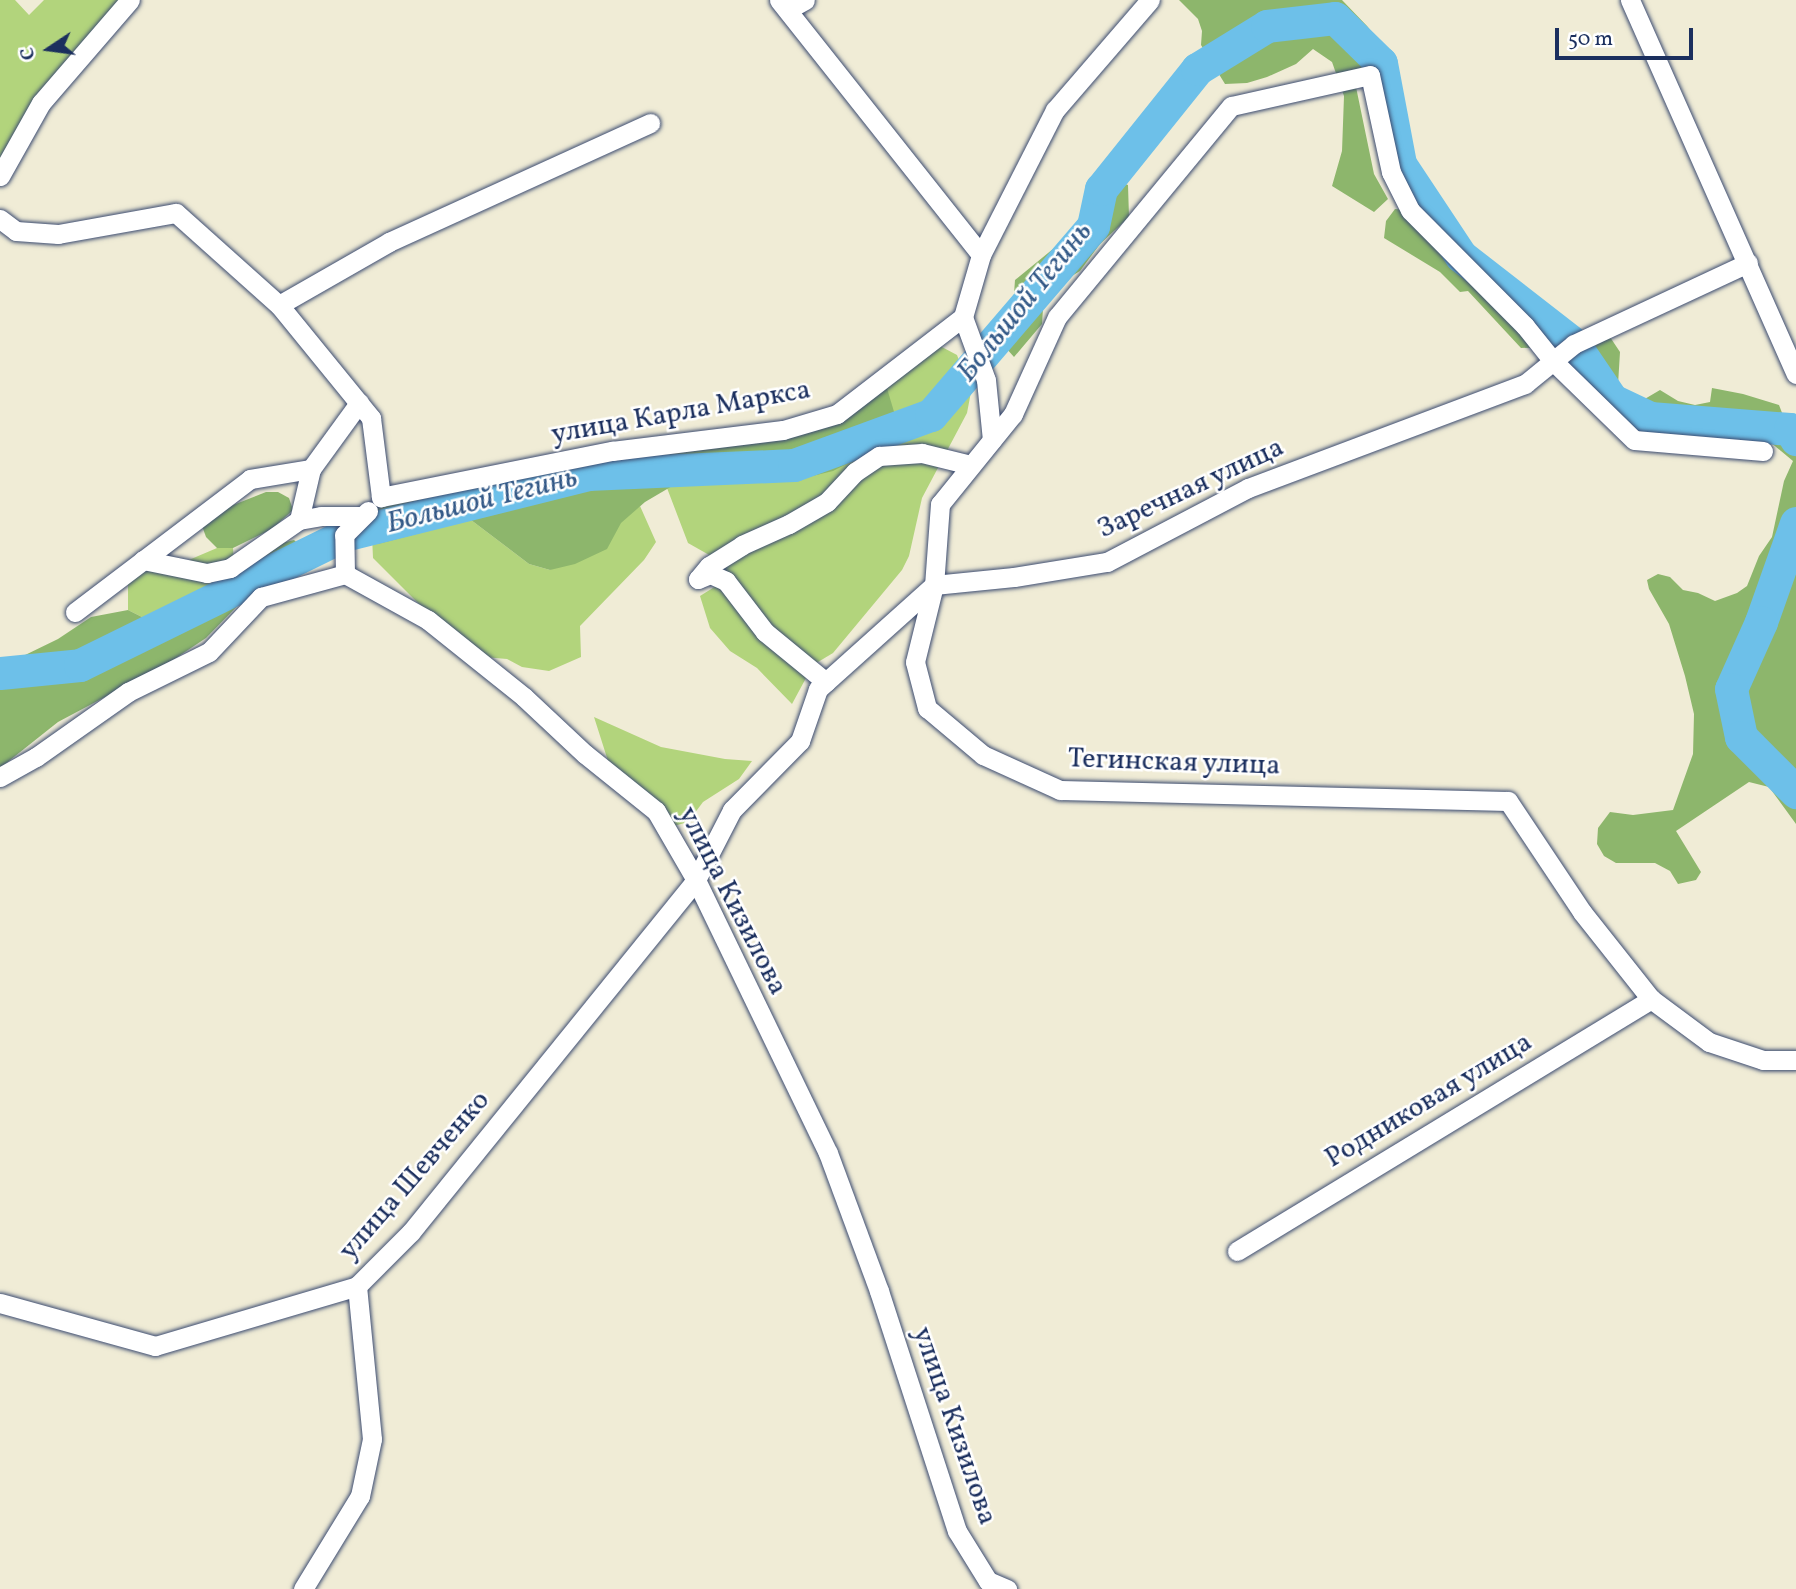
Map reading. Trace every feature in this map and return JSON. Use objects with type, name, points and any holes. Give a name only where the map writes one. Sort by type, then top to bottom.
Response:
[{"type":"street","points":[[0,176],[41,103],[130,0]]},
{"type":"street","points":[[992,440],[986,380],[964,317],[981,255],[1055,110],[1150,0]]},
{"type":"street","points":[[1630,0],[1796,374]]},
{"type":"street","points":[[791,3],[981,255]]},
{"type":"street","points":[[696,880],[732,810],[800,741],[818,689],[934,585],[940,503],[1013,414],[1057,317],[1231,106],[1370,75],[1391,172],[1410,210],[1525,326],[1553,361],[1634,440],[1763,452]]},
{"type":"street","points":[[279,305],[389,242],[650,124]]},
{"type":"street","points":[[0,219],[16,231],[58,234],[176,214],[279,305],[371,418],[381,498],[344,535],[345,574],[261,597],[209,652],[128,692],[36,757],[0,777]]},
{"type":"street","name":"Заречная улица","points":[[934,585],[1014,577],[1107,562],[1248,488],[1525,384],[1574,344],[1748,262]]},
{"type":"street","name":"улица Карла Маркса","points":[[381,498],[612,451],[783,430],[837,414],[964,317]]},
{"type":"street","points":[[299,520],[311,469],[359,403]]},
{"type":"street","points":[[825,682],[765,632],[726,581],[710,574],[698,579],[709,566],[742,545],[789,524],[827,502],[855,472],[879,456],[922,453],[971,465]]},
{"type":"street","points":[[75,612],[250,479],[311,469]]},
{"type":"street","points":[[143,560],[207,573],[230,568],[299,520],[321,516],[362,516]]},
{"type":"street","name":"улица Кизилова","points":[[345,574],[428,620],[524,697],[585,754],[656,811],[696,880],[828,1153],[879,1291],[957,1531],[988,1581],[1007,1589]]},
{"type":"street","name":"Тегинская улица","points":[[934,585],[915,662],[927,708],[983,755],[1060,790],[1508,802],[1582,912],[1651,999],[1710,1042],[1763,1060],[1796,1060]]},
{"type":"street","name":"улица Шевченко","points":[[0,1303],[155,1346],[357,1286],[411,1232],[696,880]]},
{"type":"street","name":"Родниковая улица","points":[[1237,1251],[1651,999]]},
{"type":"street","points":[[303,1589],[360,1496],[372,1439],[357,1286]]},
{"type":"green space","points":[[0,0],[15,0],[29,15],[44,0],[122,0],[41,103],[0,176]]},
{"type":"green space","points":[[1179,0],[1342,0],[1379,41],[1363,84],[1356,87],[1374,174],[1388,199],[1374,212],[1332,186],[1342,151],[1344,96],[1332,62],[1313,49],[1296,64],[1267,77],[1247,83],[1225,84],[1201,45],[1202,31],[1198,19]]},
{"type":"green space","points":[[1117,181],[1128,185],[1129,217],[1100,244],[1080,271],[1044,293],[1042,324],[1014,357],[990,330],[1013,307],[1015,280],[1075,231],[1092,203]]},
{"type":"green space","points":[[1395,209],[1410,210],[1499,293],[1529,298],[1565,331],[1555,347],[1521,348],[1468,291],[1460,292],[1440,272],[1384,238],[1386,221]]},
{"type":"green space","points":[[1610,337],[1620,352],[1618,385],[1625,399],[1643,400],[1660,390],[1678,401],[1695,405],[1710,402],[1712,388],[1743,394],[1779,405],[1796,449],[1796,549],[1792,561],[1796,575],[1796,824],[1769,787],[1749,782],[1676,831],[1701,872],[1696,880],[1678,884],[1670,871],[1655,863],[1616,863],[1604,856],[1597,844],[1598,828],[1610,812],[1633,815],[1673,810],[1693,754],[1694,714],[1685,676],[1669,624],[1649,589],[1647,580],[1658,574],[1670,577],[1683,590],[1715,601],[1747,586],[1759,556],[1772,537],[1784,481],[1793,461],[1770,442],[1745,436],[1718,431],[1673,435],[1627,427],[1598,390],[1575,370],[1570,360]]},
{"type":"green space","points":[[940,346],[957,355],[971,392],[967,413],[922,498],[909,556],[902,570],[833,653],[813,665],[792,704],[757,668],[730,651],[710,628],[700,596],[716,586],[718,560],[688,543],[667,488],[679,482],[694,486],[748,475],[800,479],[886,385]]},
{"type":"green space","points":[[886,385],[895,415],[872,451],[833,471],[800,479],[748,475],[694,486],[679,482],[645,502],[621,523],[607,549],[575,564],[550,570],[529,564],[471,520],[446,517],[420,533],[378,544],[372,536],[344,535],[381,497],[783,430]]},
{"type":"green space","points":[[266,492],[278,492],[289,498],[293,510],[272,529],[233,548],[217,548],[206,537],[201,523],[223,509]]},
{"type":"green space","points":[[640,506],[656,542],[644,560],[580,626],[581,657],[549,671],[522,667],[507,659],[484,657],[431,616],[373,558],[372,536],[420,533],[446,517],[471,520],[529,564],[550,570]]},
{"type":"green space","points":[[294,540],[314,559],[307,572],[251,592],[206,638],[167,664],[58,722],[0,768],[0,662],[21,657],[58,639],[91,617],[128,610],[148,620],[181,624],[243,571],[266,547]]},
{"type":"green space","points":[[217,548],[233,548],[235,578],[181,624],[148,620],[128,610],[128,583],[145,571],[163,571]]},
{"type":"green space","points":[[594,717],[661,747],[725,759],[752,761],[739,779],[703,802],[688,822],[674,826],[609,764]]},
{"type":"waterway","name":"Большой Тегинь","points":[[0,673],[80,665],[344,535],[588,474],[794,465],[931,415],[1093,226],[1101,189],[1197,69],[1267,26],[1335,18],[1381,63],[1400,164],[1461,256],[1574,344],[1612,400],[1650,418],[1790,429],[1796,439]]},
{"type":"waterway","name":"Большой Тегинь","points":[[1796,523],[1761,622],[1731,689],[1741,737],[1796,792]]}]
